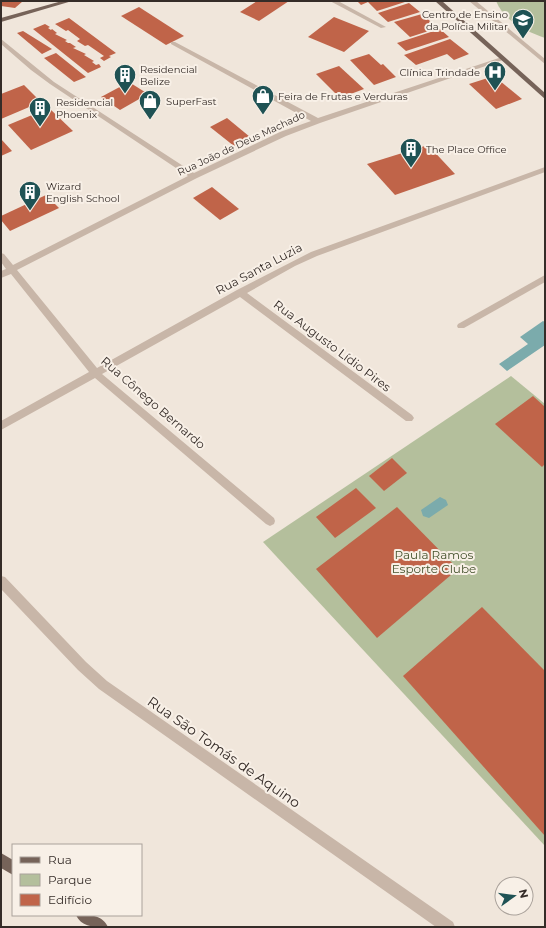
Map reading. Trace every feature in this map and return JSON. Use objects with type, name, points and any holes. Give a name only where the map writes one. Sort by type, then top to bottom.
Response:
[{"type":"main road","points":[[1,20],[69,1]]},
{"type":"main road","points":[[438,1],[545,97]]},
{"type":"main road","points":[[1,860],[12,867]]},
{"type":"main road","points":[[84,916],[101,927]]},
{"type":"street","points":[[333,1],[383,27]]},
{"type":"street","points":[[472,1],[545,62]]},
{"type":"street","points":[[1,41],[33,69],[52,83],[194,176]]},
{"type":"street","points":[[173,43],[317,121]]},
{"type":"street","name":"Rua João de Deus Machado","points":[[1,275],[250,149],[317,121],[501,59]]},
{"type":"street","name":"Rua Santa Luzia","points":[[1,426],[292,264],[314,254],[545,170]]},
{"type":"street","name":"Rua Cônego Bernardo","points":[[1,256],[95,373],[270,521]]},
{"type":"street","points":[[461,326],[545,278]]},
{"type":"street","name":"Rua Augusto Lídio Pires","points":[[240,292],[409,418]]},
{"type":"street","name":"Rua São Tomás de Aquino","points":[[1,581],[82,666],[103,685],[448,927]]},
{"type":"green space","points":[[496,1],[545,1],[545,38],[530,32],[510,20],[504,14]]},
{"type":"green space","name":"Paula Ramos Esporte Clube","points":[[511,376],[545,404],[545,846],[263,542]]},
{"type":"water","points":[[543,321],[545,322],[545,345],[507,371],[499,364],[528,344],[520,337]]},
{"type":"water","points":[[440,497],[446,500],[448,505],[429,518],[423,516],[421,510]]},
{"type":"building","points":[[1,1],[23,1],[15,8],[1,6]]},
{"type":"building","points":[[257,1],[289,1],[259,21],[240,12]]},
{"type":"building","points":[[357,1],[408,1],[377,11],[368,2],[361,5]]},
{"type":"building","points":[[409,3],[420,12],[388,22],[378,13]]},
{"type":"building","points":[[139,7],[184,36],[166,45],[121,16]]},
{"type":"building","points":[[422,14],[438,28],[410,37],[394,22]]},
{"type":"building","points":[[334,17],[369,31],[344,52],[308,37]]},
{"type":"building","points":[[69,18],[116,53],[109,56],[111,57],[104,61],[100,58],[104,56],[88,45],[85,46],[77,41],[80,39],[68,30],[66,31],[55,24]]},
{"type":"building","points":[[45,24],[50,27],[48,28],[57,33],[55,34],[67,40],[65,41],[76,47],[73,48],[86,54],[84,55],[94,61],[92,62],[96,65],[99,64],[101,67],[88,73],[33,29]]},
{"type":"building","points":[[440,29],[449,37],[406,51],[397,43]]},
{"type":"building","points":[[23,31],[52,49],[42,54],[17,33]]},
{"type":"building","points":[[450,39],[469,54],[454,60],[447,54],[416,65],[404,55]]},
{"type":"building","points":[[56,53],[86,77],[74,82],[44,58]]},
{"type":"building","points":[[369,54],[381,65],[383,64],[396,77],[374,85],[350,60]]},
{"type":"building","points":[[339,66],[364,89],[340,98],[316,74]]},
{"type":"building","name":"Clínica Trindade","points":[[494,76],[522,99],[496,109],[469,84]]},
{"type":"building","name":"Residencial Belize","points":[[129,82],[148,94],[120,110],[101,97]]},
{"type":"building","points":[[24,85],[41,102],[1,119],[1,94]]},
{"type":"building","name":"Residencial Phoenix","points":[[49,108],[73,131],[31,150],[8,125]]},
{"type":"building","points":[[227,118],[250,137],[234,146],[210,127]]},
{"type":"building","points":[[1,139],[12,151],[1,156]]},
{"type":"building","name":"The Place Office","points":[[428,145],[455,174],[395,195],[367,164]]},
{"type":"building","points":[[212,187],[239,209],[220,220],[193,198]]},
{"type":"building","name":"Wizard English School","points":[[46,195],[59,208],[10,231],[1,220],[1,216]]},
{"type":"building","points":[[533,396],[545,407],[545,464],[542,467],[495,424]]},
{"type":"building","points":[[392,458],[407,473],[384,491],[369,476]]},
{"type":"building","points":[[356,488],[376,508],[335,538],[316,517]]},
{"type":"building","points":[[397,507],[458,569],[377,638],[316,569]]},
{"type":"building","points":[[482,607],[545,671],[545,836],[403,676]]},
{"type":"place","name":"Centro de Ensino da Polícia Militar","points":[[523,40]]},
{"type":"place","name":"Clínica Trindade","points":[[495,92]]},
{"type":"place","name":"Residencial Belize","points":[[125,94]]},
{"type":"place","name":"Feira de Frutas e Verduras","points":[[263,116]]},
{"type":"place","name":"SuperFast","points":[[150,120]]},
{"type":"place","name":"Residencial Phoenix","points":[[40,128]]},
{"type":"place","name":"The Place Office","points":[[411,168]]},
{"type":"place","name":"Wizard English School","points":[[30,212]]}]
